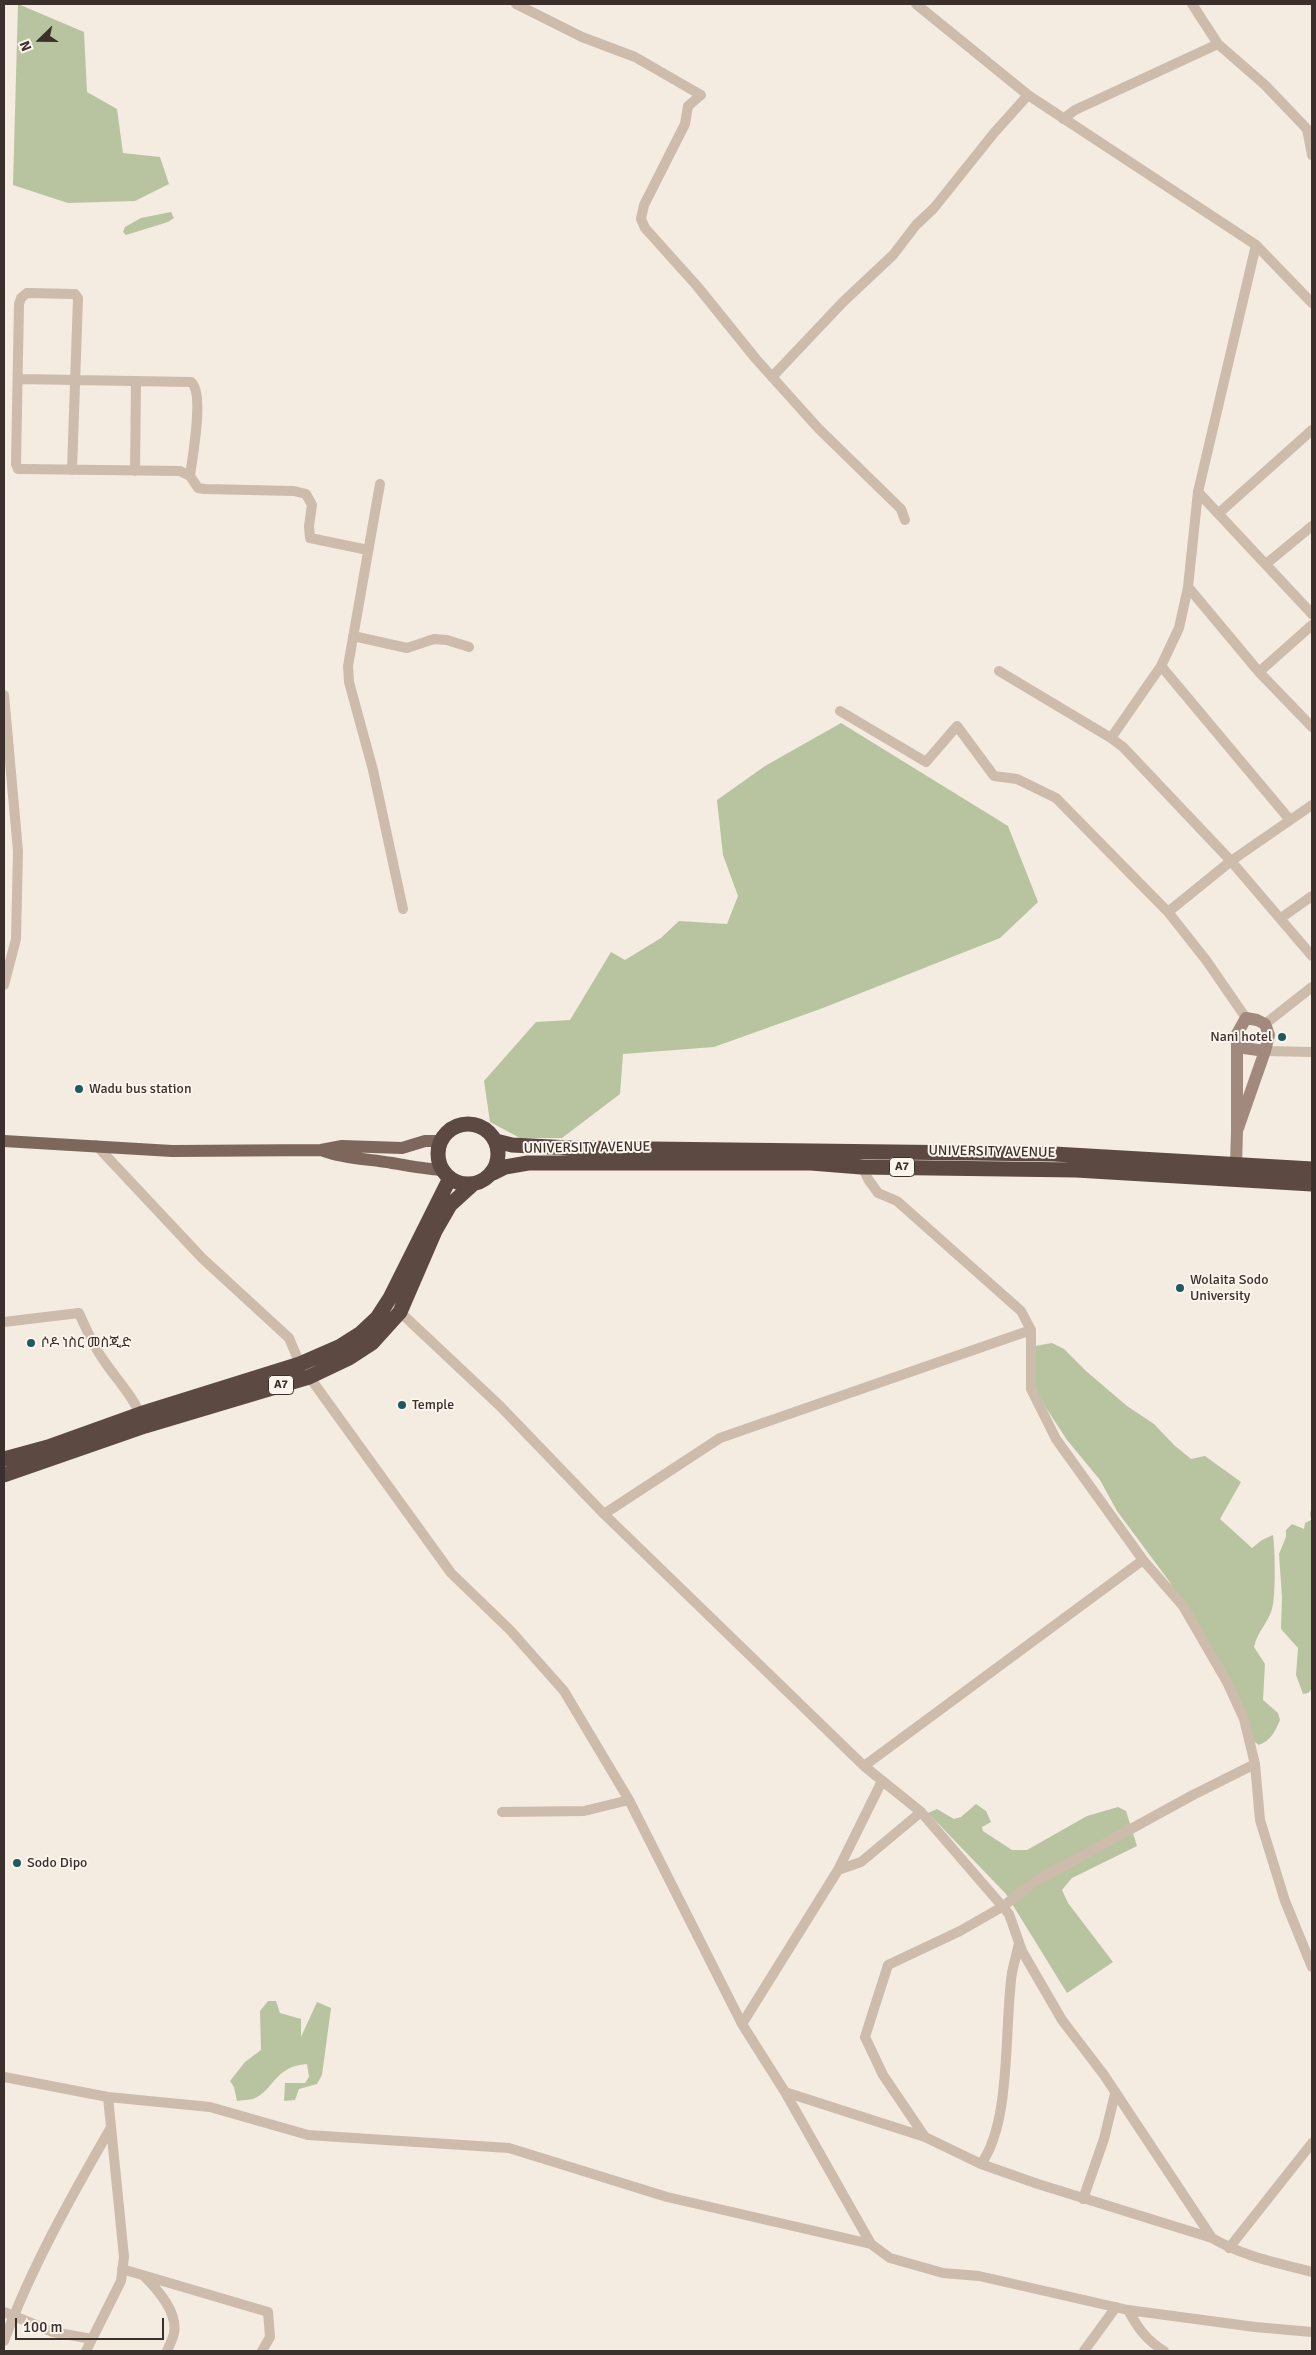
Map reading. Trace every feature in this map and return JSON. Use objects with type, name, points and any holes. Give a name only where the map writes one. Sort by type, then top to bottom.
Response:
[{"type":"highway","name":"A7","points":[[441,1141],[448,1132],[457,1126],[468,1124],[484,1129],[496,1141]]},
{"type":"highway","points":[[441,1141],[439,1160],[446,1174],[460,1184],[472,1185]]},
{"type":"highway","name":"UNIVERSITY AVENUE","points":[[496,1141],[512,1145],[545,1147],[1054,1154],[1312,1169]]},
{"type":"highway","points":[[493,1173],[498,1163],[499,1152],[496,1141]]},
{"type":"highway","name":"UNIVERSITY AVENUE","points":[[493,1173],[505,1167],[528,1163],[811,1163],[861,1167],[1076,1170],[1312,1184]]},
{"type":"highway","name":"A7","points":[[4,1459],[142,1420],[309,1377],[349,1358],[372,1343],[400,1312],[435,1231],[450,1205],[472,1185],[484,1181],[493,1173]]},
{"type":"highway","name":"A7","points":[[4,1475],[142,1420],[300,1364],[339,1347],[361,1333],[377,1318],[390,1298],[446,1174]]},
{"type":"main road","points":[[4,1140],[172,1150],[321,1150],[342,1146],[402,1148],[425,1141],[441,1141]]},
{"type":"main road","points":[[321,1150],[340,1157],[393,1163],[446,1174]]},
{"type":"street","points":[[516,4],[582,37],[635,57],[702,95],[688,106],[685,124],[644,204],[641,219],[648,234],[697,286],[772,377],[818,428],[901,509],[905,520]]},
{"type":"street","points":[[916,4],[1028,95],[1256,245],[1312,304]]},
{"type":"street","points":[[1192,4],[1218,44],[1265,86],[1307,129],[1312,155]]},
{"type":"street","points":[[1063,119],[1074,110],[1218,44]]},
{"type":"street","points":[[772,377],[843,302],[893,255],[916,225],[934,208],[994,133],[1028,95]]},
{"type":"street","points":[[1111,738],[1161,666],[1179,628],[1188,587],[1198,492],[1256,245]]},
{"type":"street","points":[[72,470],[78,298],[75,294],[27,293],[21,298],[19,304],[17,467],[23,469],[72,470],[135,471],[180,471],[190,476],[198,488],[294,491],[306,494],[312,504],[309,526],[310,538],[368,550]]},
{"type":"street","points":[[18,379],[188,381],[194,385],[198,410],[190,476]]},
{"type":"street","points":[[135,471],[136,381]]},
{"type":"street","points":[[1219,513],[1312,430]]},
{"type":"street","points":[[380,484],[348,657],[349,682],[373,770],[403,909]]},
{"type":"street","points":[[1198,492],[1312,614]]},
{"type":"street","points":[[1266,564],[1312,526]]},
{"type":"street","points":[[1188,587],[1259,672],[1312,727]]},
{"type":"street","points":[[1259,672],[1312,625]]},
{"type":"street","points":[[353,636],[408,648],[434,639],[447,640],[469,647]]},
{"type":"street","points":[[1161,666],[1290,820]]},
{"type":"street","points":[[999,670],[1123,747],[1231,861],[1312,956]]},
{"type":"street","points":[[4,695],[18,851],[16,939],[4,985]]},
{"type":"street","points":[[840,711],[926,762],[957,726],[994,776],[1017,779],[1056,798],[1168,912],[1206,960],[1246,1018],[1266,1024]]},
{"type":"street","points":[[1168,912],[1231,861],[1312,805]]},
{"type":"street","points":[[1281,918],[1312,896]]},
{"type":"street","points":[[1266,1024],[1312,987]]},
{"type":"street","points":[[1236,1165],[1237,1034],[1246,1018]]},
{"type":"street","points":[[1237,1131],[1265,1050],[1268,1035],[1266,1024]]},
{"type":"street","points":[[1237,1047],[1312,1052]]},
{"type":"street","points":[[96,1146],[202,1258],[289,1338],[300,1364],[451,1573],[510,1630],[564,1691],[629,1800],[742,2024],[785,2092],[871,2244]]},
{"type":"street","points":[[862,1151],[861,1167],[878,1193],[897,1200],[1021,1311],[1032,1330],[1031,1388],[1056,1439],[1143,1560],[1183,1606],[1227,1682],[1244,1720],[1255,1764],[1260,1820],[1285,1901],[1312,1967]]},
{"type":"street","points":[[400,1312],[500,1406],[604,1514],[864,1766],[921,1812],[1009,1914],[1019,1942],[1041,1986],[1062,2020],[1115,2094],[1212,2238]]},
{"type":"street","points":[[4,1322],[79,1313],[90,1339],[127,1391],[142,1420]]},
{"type":"street","points":[[604,1514],[720,1438],[1032,1330]]},
{"type":"street","points":[[864,1766],[1143,1560]]},
{"type":"street","points":[[925,2137],[883,2075],[865,2037],[888,1965],[960,1931],[1002,1907],[1036,1881],[1193,1795],[1255,1764]]},
{"type":"street","points":[[742,2024],[838,1870],[882,1781]]},
{"type":"street","points":[[502,1812],[584,1811],[629,1800]]},
{"type":"street","points":[[838,1870],[862,1862],[921,1812]]},
{"type":"street","points":[[981,2164],[989,2153],[1000,2107],[1012,1974],[1019,1942]]},
{"type":"street","points":[[4,2077],[108,2097],[210,2107],[308,2135],[509,2148],[667,2197],[871,2244],[890,2258],[943,2273],[979,2276],[1128,2310],[1255,2327],[1312,2332]]},
{"type":"street","points":[[785,2092],[925,2137],[981,2164],[1083,2199],[1212,2238],[1229,2248],[1312,2272]]},
{"type":"street","points":[[1083,2199],[1104,2139],[1115,2094]]},
{"type":"street","points":[[86,2351],[121,2281],[124,2257],[108,2097]]},
{"type":"street","points":[[4,2341],[9,2314],[110,2129]]},
{"type":"street","points":[[1229,2248],[1312,2143]]},
{"type":"street","points":[[122,2269],[268,2312],[270,2337],[262,2351]]},
{"type":"street","points":[[143,2275],[156,2288],[171,2311],[175,2332],[167,2351]]},
{"type":"street","points":[[1084,2351],[1116,2307]]},
{"type":"street","points":[[1128,2310],[1139,2331],[1164,2351]]},
{"type":"street","points":[[9,2314],[53,2332],[92,2340]]},
{"type":"green space","points":[[18,4],[84,32],[87,92],[117,109],[123,153],[160,157],[169,184],[135,201],[68,203],[13,185]]},
{"type":"green space","points":[[171,212],[174,218],[168,222],[126,235],[123,232],[125,227],[141,218]]},
{"type":"green space","points":[[841,723],[1008,826],[1038,902],[1000,938],[823,1008],[714,1047],[623,1054],[620,1094],[562,1138],[520,1138],[490,1122],[484,1081],[536,1022],[570,1020],[611,952],[625,960],[661,938],[679,921],[727,924],[738,896],[723,855],[717,800],[765,766]]},
{"type":"green space","points":[[1052,1343],[1064,1349],[1086,1371],[1127,1406],[1154,1424],[1174,1445],[1191,1459],[1205,1456],[1241,1482],[1220,1519],[1252,1548],[1262,1540],[1273,1535],[1275,1572],[1272,1609],[1254,1647],[1265,1664],[1263,1700],[1278,1713],[1280,1720],[1267,1741],[1259,1745],[1249,1738],[1210,1651],[1169,1581],[1117,1511],[1100,1480],[1067,1440],[1037,1394],[1034,1373],[1035,1346]]},
{"type":"green space","points":[[1312,1508],[1312,1689],[1308,1693],[1303,1694],[1296,1675],[1298,1648],[1281,1629],[1282,1597],[1279,1554],[1286,1537],[1286,1530],[1292,1524],[1304,1529],[1305,1523],[1311,1520],[1310,1513]]},
{"type":"green space","points":[[976,1804],[986,1811],[991,1822],[982,1827],[983,1831],[1012,1850],[1027,1850],[1087,1816],[1118,1807],[1126,1811],[1137,1846],[1072,1878],[1062,1890],[1068,1903],[1113,1962],[1067,1993],[1006,1894],[928,1813],[937,1809],[954,1819],[961,1817]]},
{"type":"green space","points":[[268,2001],[276,2001],[280,2013],[301,2019],[301,2037],[317,2002],[331,2008],[322,2075],[317,2084],[299,2089],[295,2100],[284,2101],[285,2083],[305,2083],[309,2077],[307,2064],[296,2066],[281,2074],[260,2095],[253,2099],[237,2101],[234,2087],[230,2081],[245,2062],[261,2050],[260,2011]]},
{"type":"place","name":"Nani hotel","points":[[1282,1037]]},
{"type":"place","name":"Wadu bus station","points":[[79,1089]]},
{"type":"place","name":"Wolaita Sodo University","points":[[1180,1288]]},
{"type":"place","name":"ሶዶ ነስር መስጂድ","points":[[31,1343]]},
{"type":"place","name":"Temple","points":[[402,1405]]},
{"type":"place","name":"Sodo Dipo","points":[[17,1863]]}]
